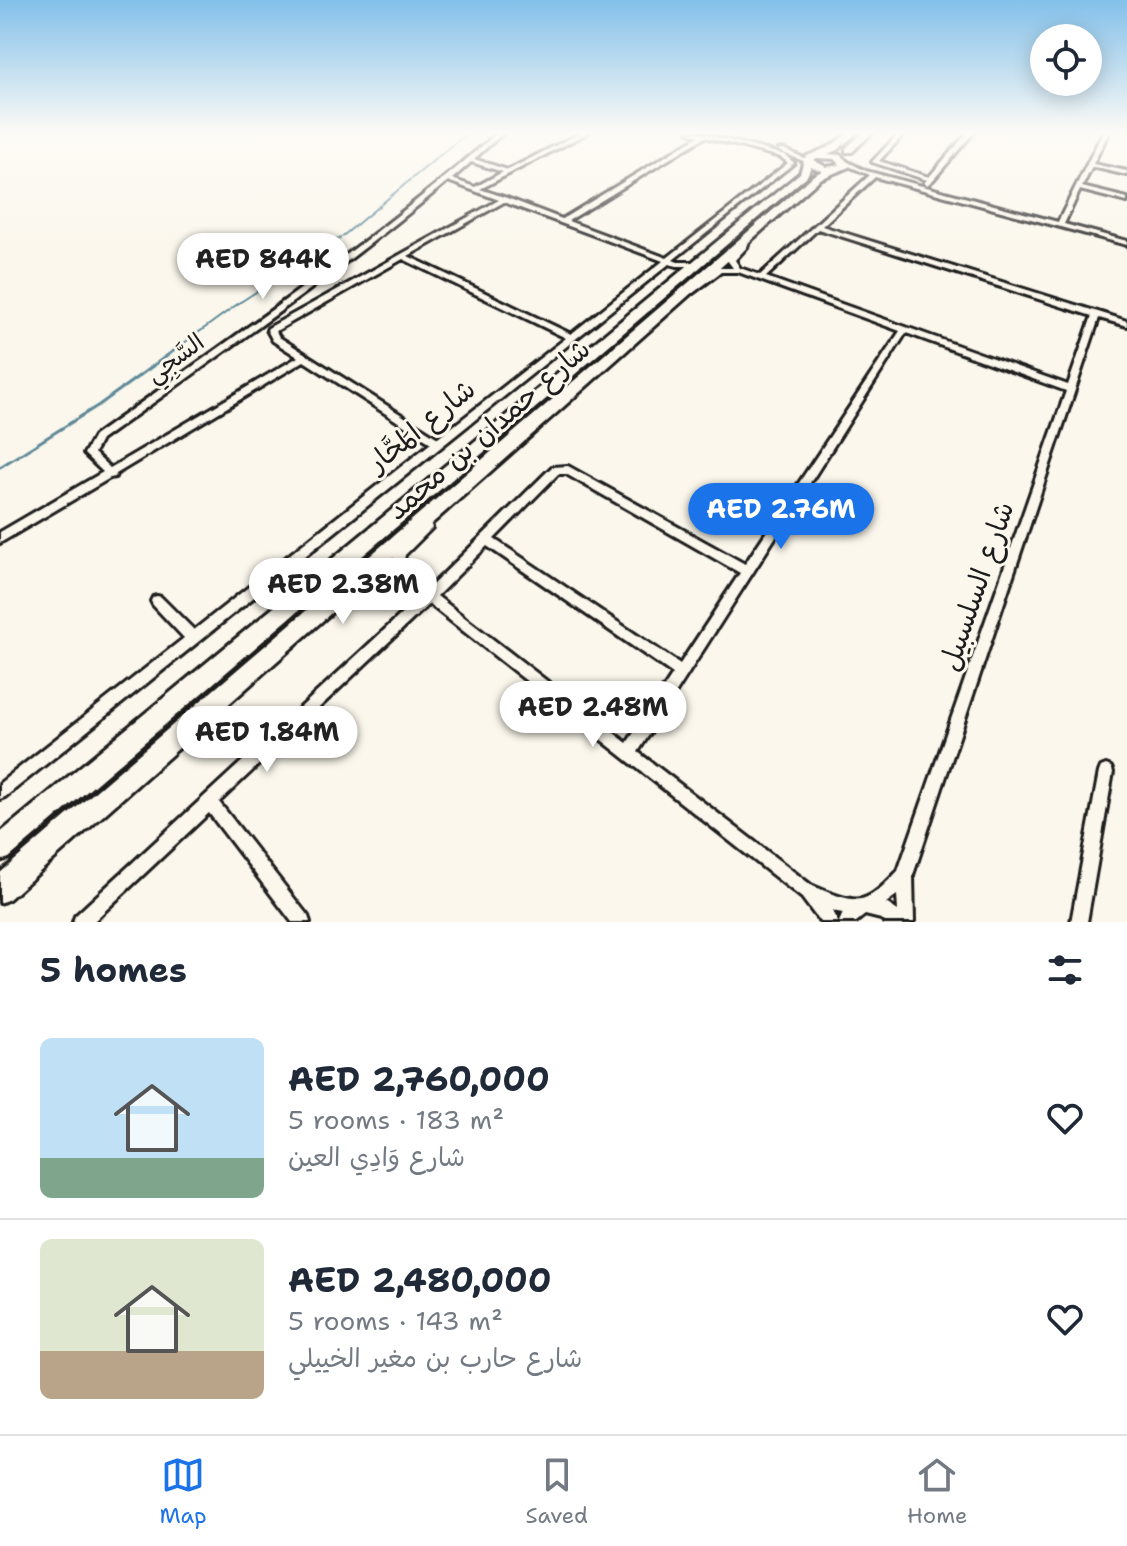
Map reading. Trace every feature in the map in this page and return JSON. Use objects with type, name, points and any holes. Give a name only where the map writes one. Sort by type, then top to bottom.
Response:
[{"type":"main road","name":"شارع حمدان بن محمد","points":[[0,849],[681,266],[803,175]]},
{"type":"main road","name":"شارع حمدان بن محمد","points":[[0,890],[680,294],[821,175]]},
{"type":"street","name":"السَّجِي","points":[[111,474],[89,454],[97,438],[330,274],[455,175]]},
{"type":"street","points":[[477,188],[502,175]]},
{"type":"street","points":[[564,221],[639,175]]},
{"type":"street","name":"شارع المَحَّار","points":[[0,792],[571,337],[681,266],[778,175]]},
{"type":"street","points":[[874,175],[1127,243]]},
{"type":"street","points":[[761,278],[874,175]]},
{"type":"street","points":[[918,175],[931,179]]},
{"type":"street","points":[[923,188],[934,175]]},
{"type":"street","points":[[1060,225],[1085,175]]},
{"type":"street","points":[[450,180],[681,266]]},
{"type":"street","points":[[1078,188],[1127,200]]},
{"type":"street","points":[[438,443],[273,337],[271,330],[505,199]]},
{"type":"street","points":[[817,227],[1127,324]]},
{"type":"street","points":[[739,270],[730,262],[745,246],[747,238]]},
{"type":"street","points":[[402,256],[571,337]]},
{"type":"street","points":[[680,294],[701,285],[719,270],[739,270],[1070,389]]},
{"type":"street","points":[[330,274],[350,284]]},
{"type":"street","name":"شارع السلسبيل","points":[[906,922],[905,875],[1096,315]]},
{"type":"street","points":[[629,753],[904,330]]},
{"type":"street","points":[[0,538],[305,357]]},
{"type":"street","points":[[81,922],[427,598],[556,470],[568,470],[747,571]]},
{"type":"street","points":[[452,495],[432,523],[400,553],[397,565],[404,578],[805,891],[830,922]]},
{"type":"street","points":[[486,539],[681,672]]},
{"type":"street","points":[[276,648],[326,616],[370,580],[386,575],[404,578]]},
{"type":"street","points":[[157,601],[193,638]]},
{"type":"street","points":[[1079,922],[1106,772]]},
{"type":"street","points":[[209,801],[302,922]]},
{"type":"street","points":[[847,922],[851,914],[887,894],[905,875]]},
{"type":"street","points":[[805,891],[832,903],[885,911],[898,922]]},
{"type":"waterway","points":[[180,346],[239,303],[344,235],[416,175]]},
{"type":"waterway","points":[[0,467],[99,405],[183,344]]}]
